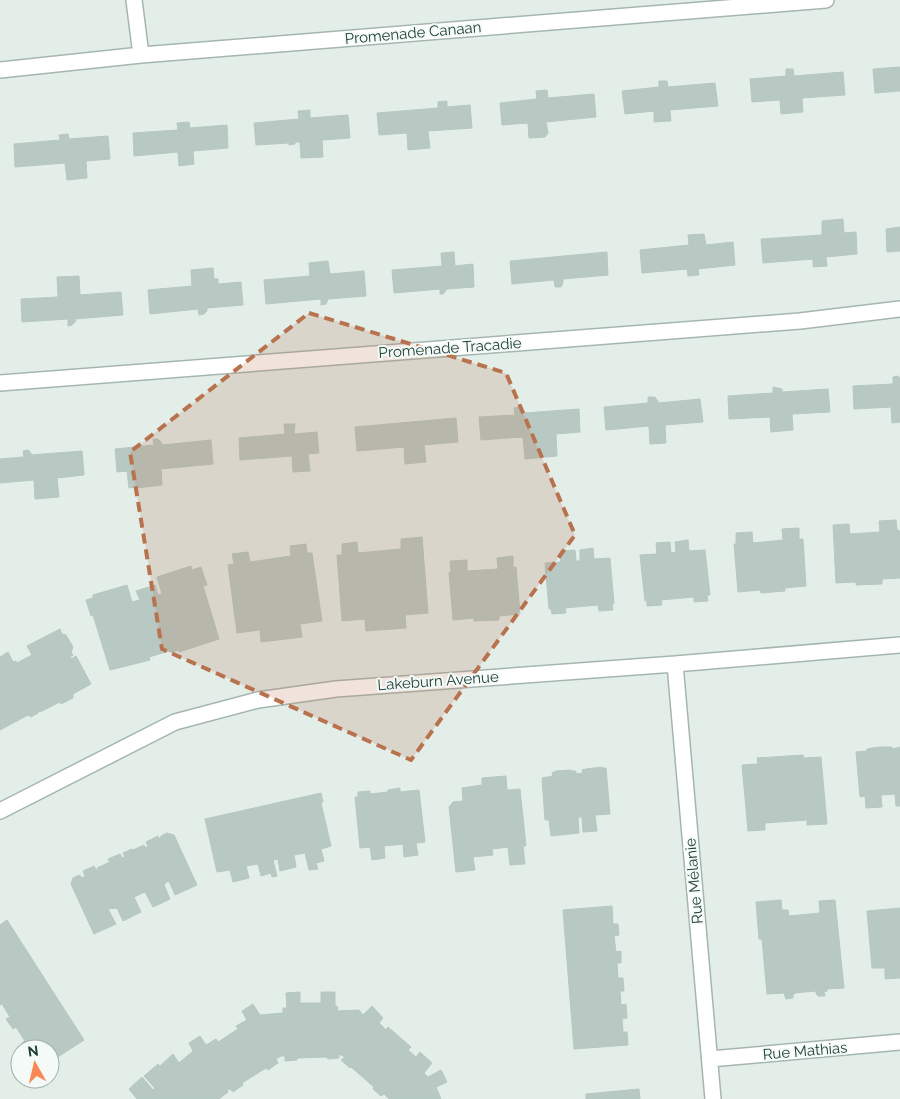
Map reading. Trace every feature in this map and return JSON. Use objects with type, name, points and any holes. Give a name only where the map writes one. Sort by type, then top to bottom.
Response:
[{"type":"street","points":[[134,0],[141,55]]},
{"type":"street","name":"Promenade Canaan","points":[[0,70],[141,55],[826,0]]},
{"type":"street","name":"Promenade Tracadie","points":[[0,383],[800,321],[900,309]]},
{"type":"street","name":"Lakeburn Avenue","points":[[0,811],[175,722],[258,700],[336,689],[900,645]]},
{"type":"street","name":"Rue Mélanie","points":[[675,664],[713,1099]]},
{"type":"street","name":"Rue Mathias","points":[[710,1059],[900,1042]]},
{"type":"highlighted area","points":[[309,313],[506,373],[575,535],[411,760],[162,649],[130,452]]},
{"type":"building","points":[[900,67],[900,91],[875,93],[873,69]]},
{"type":"building","points":[[786,69],[793,69],[794,76],[843,72],[845,95],[802,98],[803,112],[781,114],[780,100],[752,102],[750,79],[786,76]]},
{"type":"building","points":[[659,81],[667,81],[668,87],[715,83],[718,106],[670,110],[671,121],[654,122],[654,111],[625,114],[622,91],[659,87]]},
{"type":"building","points":[[547,90],[548,98],[594,94],[596,117],[546,122],[548,133],[545,137],[529,138],[528,123],[502,125],[500,103],[537,99],[536,91]]},
{"type":"building","points":[[447,101],[447,107],[470,105],[472,128],[428,131],[430,148],[408,150],[407,133],[379,135],[377,113],[438,108],[438,102]]},
{"type":"building","points":[[310,110],[310,118],[348,115],[350,138],[322,140],[323,157],[301,158],[300,142],[289,145],[289,143],[256,145],[254,123],[299,119],[298,111]]},
{"type":"building","points":[[189,122],[190,128],[227,125],[228,148],[193,151],[194,164],[179,166],[178,152],[134,156],[133,133],[178,130],[177,123]]},
{"type":"building","points":[[68,134],[69,139],[108,136],[110,159],[86,161],[87,178],[67,180],[65,163],[15,167],[14,144],[60,140],[59,135]]},
{"type":"building","points":[[843,219],[844,233],[856,232],[857,254],[826,257],[827,266],[813,267],[813,259],[763,263],[761,239],[822,235],[822,221]]},
{"type":"building","points":[[900,227],[900,251],[887,252],[886,229]]},
{"type":"building","points":[[704,234],[706,245],[733,242],[735,265],[698,269],[699,275],[688,276],[687,269],[642,273],[640,250],[689,245],[688,235]]},
{"type":"building","points":[[454,252],[455,266],[473,264],[474,287],[447,289],[443,294],[440,294],[440,289],[394,293],[392,270],[442,266],[441,253]]},
{"type":"building","points":[[607,252],[608,275],[563,279],[561,287],[555,287],[554,280],[512,284],[510,261]]},
{"type":"building","points":[[328,261],[330,274],[364,271],[366,296],[328,299],[326,304],[321,305],[321,299],[266,304],[264,280],[310,276],[309,263]]},
{"type":"building","points":[[213,268],[214,279],[218,279],[218,284],[241,282],[243,305],[207,308],[204,314],[199,315],[198,309],[150,314],[148,290],[192,286],[191,270]]},
{"type":"building","points":[[79,276],[80,295],[121,292],[123,315],[75,319],[76,321],[72,325],[68,326],[68,319],[22,322],[21,299],[58,297],[57,277]]},
{"type":"building","points":[[898,376],[900,378],[900,422],[892,423],[891,407],[854,409],[853,386],[893,384],[893,377]]},
{"type":"building","points":[[773,387],[782,389],[782,392],[828,389],[830,412],[792,414],[793,430],[771,432],[770,417],[729,419],[728,396],[773,393]]},
{"type":"building","points":[[648,397],[655,397],[659,403],[700,399],[703,422],[665,425],[666,443],[650,444],[649,426],[606,430],[604,407],[648,403]]},
{"type":"building","points":[[520,407],[525,413],[579,409],[580,432],[556,434],[557,456],[525,459],[523,437],[481,440],[479,417],[515,415],[514,408]]},
{"type":"building","points":[[456,418],[458,442],[424,445],[426,462],[405,464],[404,447],[357,451],[355,427]]},
{"type":"building","points":[[284,424],[295,424],[294,434],[317,432],[319,453],[308,454],[310,471],[293,472],[292,456],[240,460],[239,438],[285,434]]},
{"type":"building","points":[[153,439],[158,439],[162,445],[211,440],[213,464],[161,469],[162,485],[129,488],[127,471],[117,472],[115,449],[154,445]]},
{"type":"building","points":[[28,450],[31,455],[82,451],[84,475],[57,478],[59,497],[35,499],[34,480],[0,483],[0,459],[24,457],[23,451]]},
{"type":"building","points":[[896,520],[900,540],[900,578],[882,579],[882,584],[856,585],[856,582],[836,583],[833,525],[849,524],[850,534],[880,532],[879,521]]},
{"type":"building","points":[[799,528],[799,539],[803,539],[806,586],[785,588],[785,591],[761,593],[760,590],[738,592],[734,544],[736,544],[736,533],[752,532],[753,543],[783,540],[782,529]]},
{"type":"building","points":[[422,537],[428,613],[405,615],[406,628],[366,631],[365,619],[342,621],[337,555],[342,555],[342,544],[357,542],[358,553],[401,549],[401,539]]},
{"type":"building","points":[[688,540],[689,551],[705,550],[710,595],[707,595],[708,601],[694,602],[694,597],[661,600],[662,605],[647,606],[640,555],[657,554],[656,543],[670,542],[671,553],[676,552],[675,542]]},
{"type":"building","points":[[306,544],[307,553],[312,553],[322,621],[300,624],[302,637],[261,642],[260,630],[237,633],[228,565],[234,564],[232,554],[248,552],[250,562],[291,556],[290,546]]},
{"type":"building","points":[[593,548],[594,559],[610,558],[613,610],[599,611],[598,605],[565,608],[566,613],[552,614],[551,609],[549,609],[545,563],[561,562],[560,551],[575,550],[576,561],[580,561],[580,550]]},
{"type":"building","points":[[513,556],[513,568],[516,567],[520,614],[499,616],[499,620],[474,621],[474,618],[453,620],[449,573],[451,572],[450,561],[467,560],[467,571],[498,569],[497,558]]},
{"type":"building","points":[[191,566],[192,570],[201,567],[207,585],[203,586],[219,639],[179,652],[179,650],[169,651],[149,657],[150,660],[110,670],[93,615],[91,616],[86,600],[93,598],[93,595],[127,585],[132,602],[140,600],[136,591],[155,585],[158,595],[162,594],[157,577]]},
{"type":"building","points":[[60,629],[73,647],[71,659],[76,656],[91,684],[73,694],[73,698],[40,712],[39,710],[38,713],[31,717],[28,715],[0,730],[0,657],[8,652],[13,662],[16,661],[17,663],[32,655],[27,646]]},
{"type":"building","points":[[881,747],[892,747],[892,749],[900,747],[900,806],[896,806],[895,794],[881,795],[882,807],[866,808],[865,796],[860,797],[856,752]]},
{"type":"building","points":[[803,755],[804,758],[821,757],[827,824],[807,825],[807,820],[765,823],[765,830],[748,831],[742,765],[758,764],[757,758]]},
{"type":"building","points":[[606,768],[610,814],[595,815],[597,831],[583,832],[582,817],[578,817],[579,833],[551,836],[549,820],[545,820],[542,778],[553,776],[552,773],[556,771],[571,770],[576,771],[576,774],[583,773],[582,770]]},
{"type":"building","points":[[506,776],[507,790],[520,789],[526,846],[523,846],[525,864],[510,865],[508,847],[492,849],[493,855],[473,857],[475,870],[456,872],[449,807],[453,802],[463,801],[462,788],[482,785],[482,778]]},
{"type":"building","points":[[400,788],[400,792],[419,790],[425,842],[416,843],[418,855],[404,857],[403,844],[384,846],[385,858],[372,860],[370,847],[360,848],[355,797],[358,797],[358,792],[370,791],[370,794],[388,792],[388,790]]},
{"type":"building","points":[[321,793],[323,802],[321,803],[331,846],[321,849],[324,861],[316,863],[318,869],[309,870],[305,853],[294,855],[296,867],[280,871],[278,859],[273,860],[277,876],[272,877],[271,873],[261,876],[258,864],[246,866],[249,878],[233,882],[230,870],[217,872],[205,819]]},
{"type":"building","points":[[167,833],[174,835],[197,885],[175,895],[169,881],[165,883],[164,885],[170,899],[153,907],[145,892],[134,897],[141,912],[123,921],[117,908],[108,909],[116,924],[94,934],[71,884],[73,878],[79,875],[83,878],[85,876],[83,871],[94,866],[98,870],[97,868],[110,862],[108,859],[120,854],[122,858],[125,857],[123,853],[144,845],[145,848],[148,846],[146,842],[158,836],[160,840],[161,836]]},
{"type":"building","points":[[781,900],[782,910],[788,910],[789,916],[820,913],[819,901],[835,900],[844,988],[827,989],[824,992],[825,996],[818,996],[815,991],[795,993],[793,998],[786,999],[784,993],[767,994],[762,939],[759,939],[756,902]]},
{"type":"building","points":[[612,906],[613,924],[618,924],[619,935],[614,936],[616,952],[621,951],[621,963],[617,963],[618,978],[623,978],[624,991],[620,991],[621,1005],[626,1004],[627,1018],[622,1019],[623,1032],[627,1032],[628,1045],[574,1049],[563,910]]},
{"type":"building","points":[[900,908],[900,978],[885,979],[885,968],[872,968],[867,911]]},
{"type":"building","points":[[7,920],[84,1040],[60,1056],[60,1039],[24,1039],[16,1027],[13,1029],[6,1019],[10,1017],[2,1004],[0,1005],[0,925]]},
{"type":"building","points":[[300,992],[300,1003],[321,1003],[321,992],[335,992],[335,1006],[337,1006],[338,1011],[359,1010],[363,1015],[372,1006],[383,1018],[379,1023],[386,1030],[388,1027],[411,1047],[408,1050],[416,1057],[420,1052],[432,1063],[424,1073],[428,1077],[441,1070],[447,1082],[436,1087],[441,1099],[389,1099],[384,1094],[381,1096],[373,1089],[374,1087],[341,1060],[345,1057],[339,1054],[339,1058],[297,1058],[297,1060],[285,1061],[285,1056],[281,1056],[276,1059],[278,1063],[268,1070],[266,1068],[242,1083],[243,1085],[233,1092],[230,1089],[227,1090],[228,1092],[219,1099],[137,1099],[129,1089],[142,1077],[153,1090],[155,1088],[144,1076],[158,1064],[160,1066],[173,1054],[179,1063],[193,1051],[189,1043],[200,1036],[206,1045],[216,1039],[218,1042],[238,1029],[236,1026],[247,1020],[242,1011],[253,1004],[260,1015],[283,1013],[283,1008],[287,1008],[286,993]]},
{"type":"building","points":[[639,1089],[640,1099],[586,1099],[586,1094]]}]
